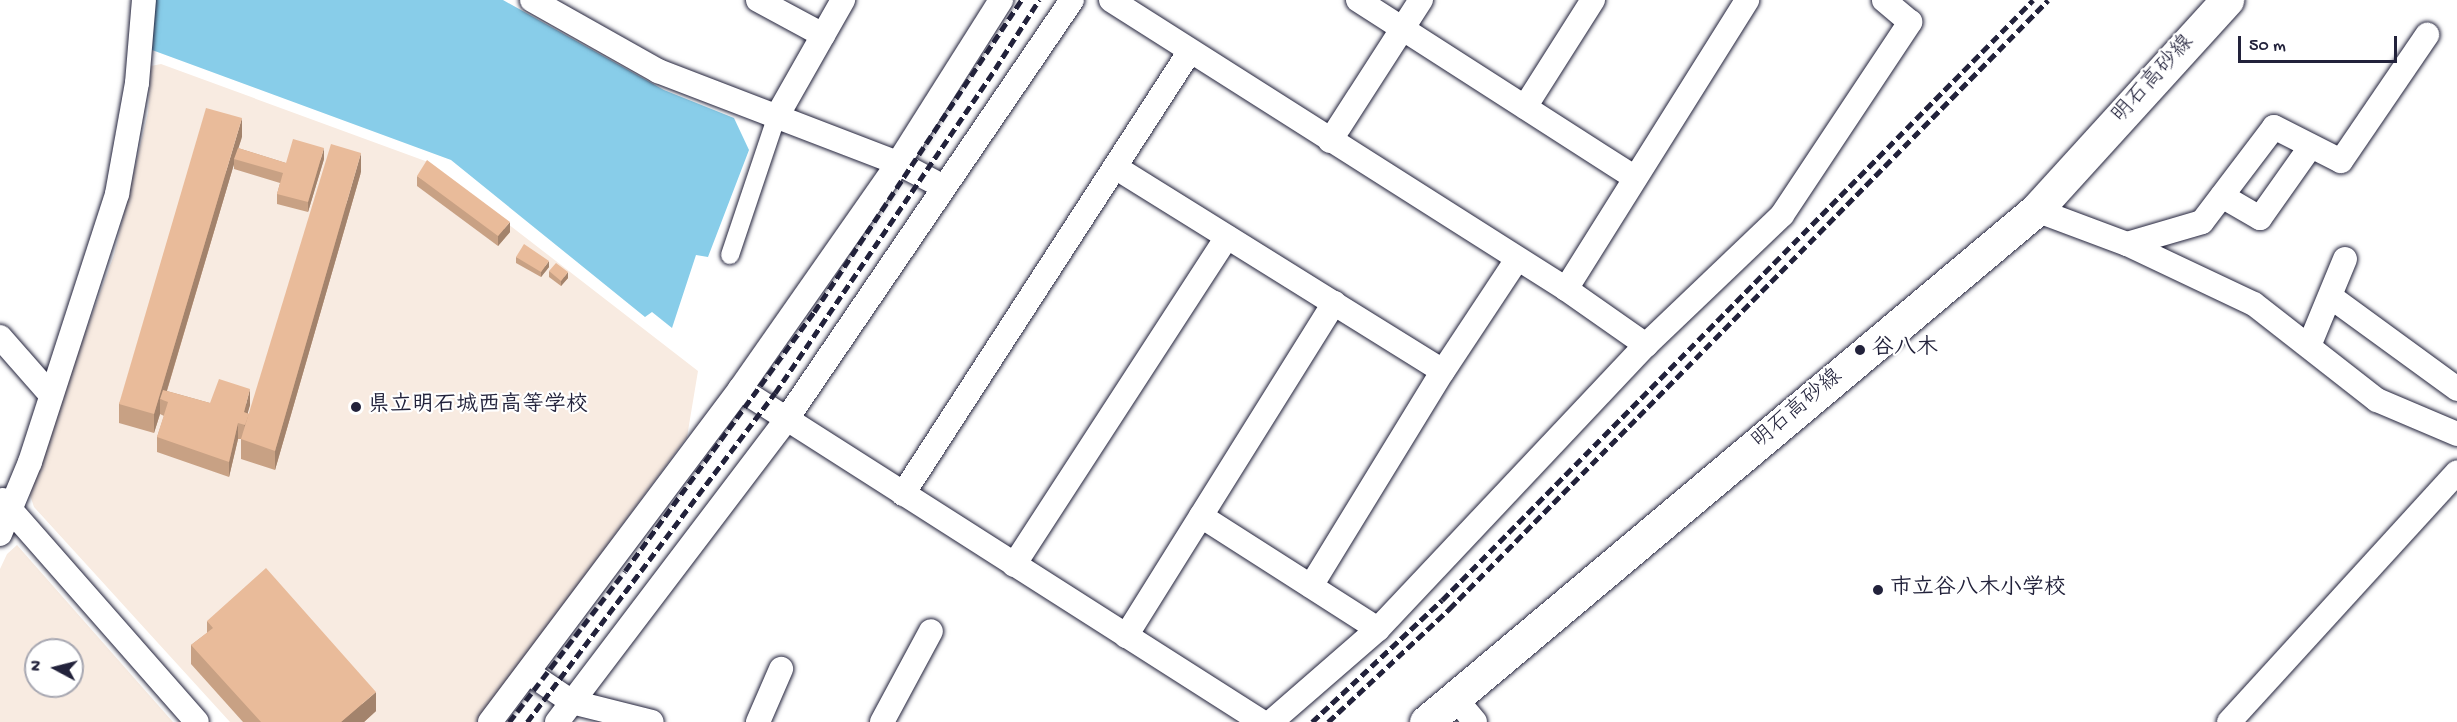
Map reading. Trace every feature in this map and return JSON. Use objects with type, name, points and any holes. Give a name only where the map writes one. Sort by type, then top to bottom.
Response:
[{"type":"main road","name":"明石高砂線","points":[[1426,722],[1465,710],[2036,210],[2227,0]]},
{"type":"street","points":[[0,534],[6,505],[51,395],[117,194],[137,83],[144,0]]},
{"type":"street","points":[[532,0],[658,71],[898,163],[944,187]]},
{"type":"street","points":[[758,0],[823,35]]},
{"type":"street","points":[[730,255],[776,118],[843,0]]},
{"type":"street","points":[[557,722],[786,420],[1072,0]]},
{"type":"street","points":[[1111,0],[1566,289],[1646,345]]},
{"type":"street","points":[[1358,0],[1634,177]]},
{"type":"street","points":[[1330,141],[1421,0]]},
{"type":"street","points":[[1525,107],[1593,0]]},
{"type":"street","points":[[1566,289],[1746,0]]},
{"type":"street","points":[[1271,722],[1378,629],[1646,345],[1782,215],[1910,22],[1884,0]]},
{"type":"street","points":[[490,722],[740,389],[898,163],[992,3]]},
{"type":"street","points":[[2127,244],[2202,222],[2274,127],[2341,161],[2427,36]]},
{"type":"street","points":[[903,494],[1190,51]]},
{"type":"street","points":[[2222,196],[2260,218],[2311,146]]},
{"type":"street","points":[[1115,167],[1443,370]]},
{"type":"street","points":[[2036,210],[2127,244],[2254,304],[2377,400],[2457,434]]},
{"type":"street","points":[[1014,565],[1227,237]]},
{"type":"street","points":[[1311,586],[1443,370],[1517,259]]},
{"type":"street","points":[[2309,346],[2345,260]]},
{"type":"street","points":[[2331,297],[2457,388]]},
{"type":"street","points":[[1126,636],[1334,303]]},
{"type":"street","points":[[0,337],[51,395]]},
{"type":"street","points":[[740,389],[1262,722]]},
{"type":"street","points":[[2229,722],[2457,471]]},
{"type":"street","points":[[6,505],[197,722]]},
{"type":"street","points":[[1201,516],[1378,629]]},
{"type":"street","points":[[882,722],[931,631]]},
{"type":"street","points":[[758,722],[781,669]]},
{"type":"street","points":[[529,673],[572,702],[652,722]]},
{"type":"shaded area","points":[[161,64],[428,162],[698,371],[687,437],[476,722],[230,722],[34,507],[28,489],[114,255],[148,113],[151,66]]},
{"type":"shaded area","points":[[17,545],[173,722],[0,722],[0,569],[7,554]]},
{"type":"water","points":[[155,0],[503,0],[664,90],[734,118],[749,150],[708,257],[696,255],[672,328],[652,312],[645,317],[451,160],[152,50]]},
{"type":"building","points":[[206,108],[242,118],[154,414],[119,404]]},
{"type":"building","points":[[293,139],[324,148],[308,202],[277,194],[283,173],[234,159],[238,148],[286,163]]},
{"type":"building","points":[[331,144],[361,153],[275,451],[241,439]]},
{"type":"building","points":[[427,160],[510,222],[498,236],[417,176]]},
{"type":"building","points":[[524,244],[549,261],[541,272],[516,257]]},
{"type":"building","points":[[556,263],[568,272],[561,281],[549,271]]},
{"type":"building","points":[[219,379],[250,389],[244,412],[249,414],[245,425],[238,423],[229,462],[157,437],[168,402],[160,399],[163,390],[210,403]]},
{"type":"building","points":[[266,568],[376,692],[341,722],[261,722],[191,645],[213,628],[207,621]]},
{"type":"railway","points":[[509,722],[625,571],[814,312],[1021,0]]},
{"type":"railway","points":[[527,722],[775,393],[995,69],[1039,0]]},
{"type":"railway","points":[[1312,722],[1442,600],[2033,0]]},
{"type":"railway","points":[[1328,722],[1449,609],[2048,0]]},
{"type":"place","name":"谷八木","points":[[1860,350]]},
{"type":"place","name":"県立明石城西高等学校","points":[[356,407]]},
{"type":"place","name":"市立谷八木小学校","points":[[1878,590]]}]
